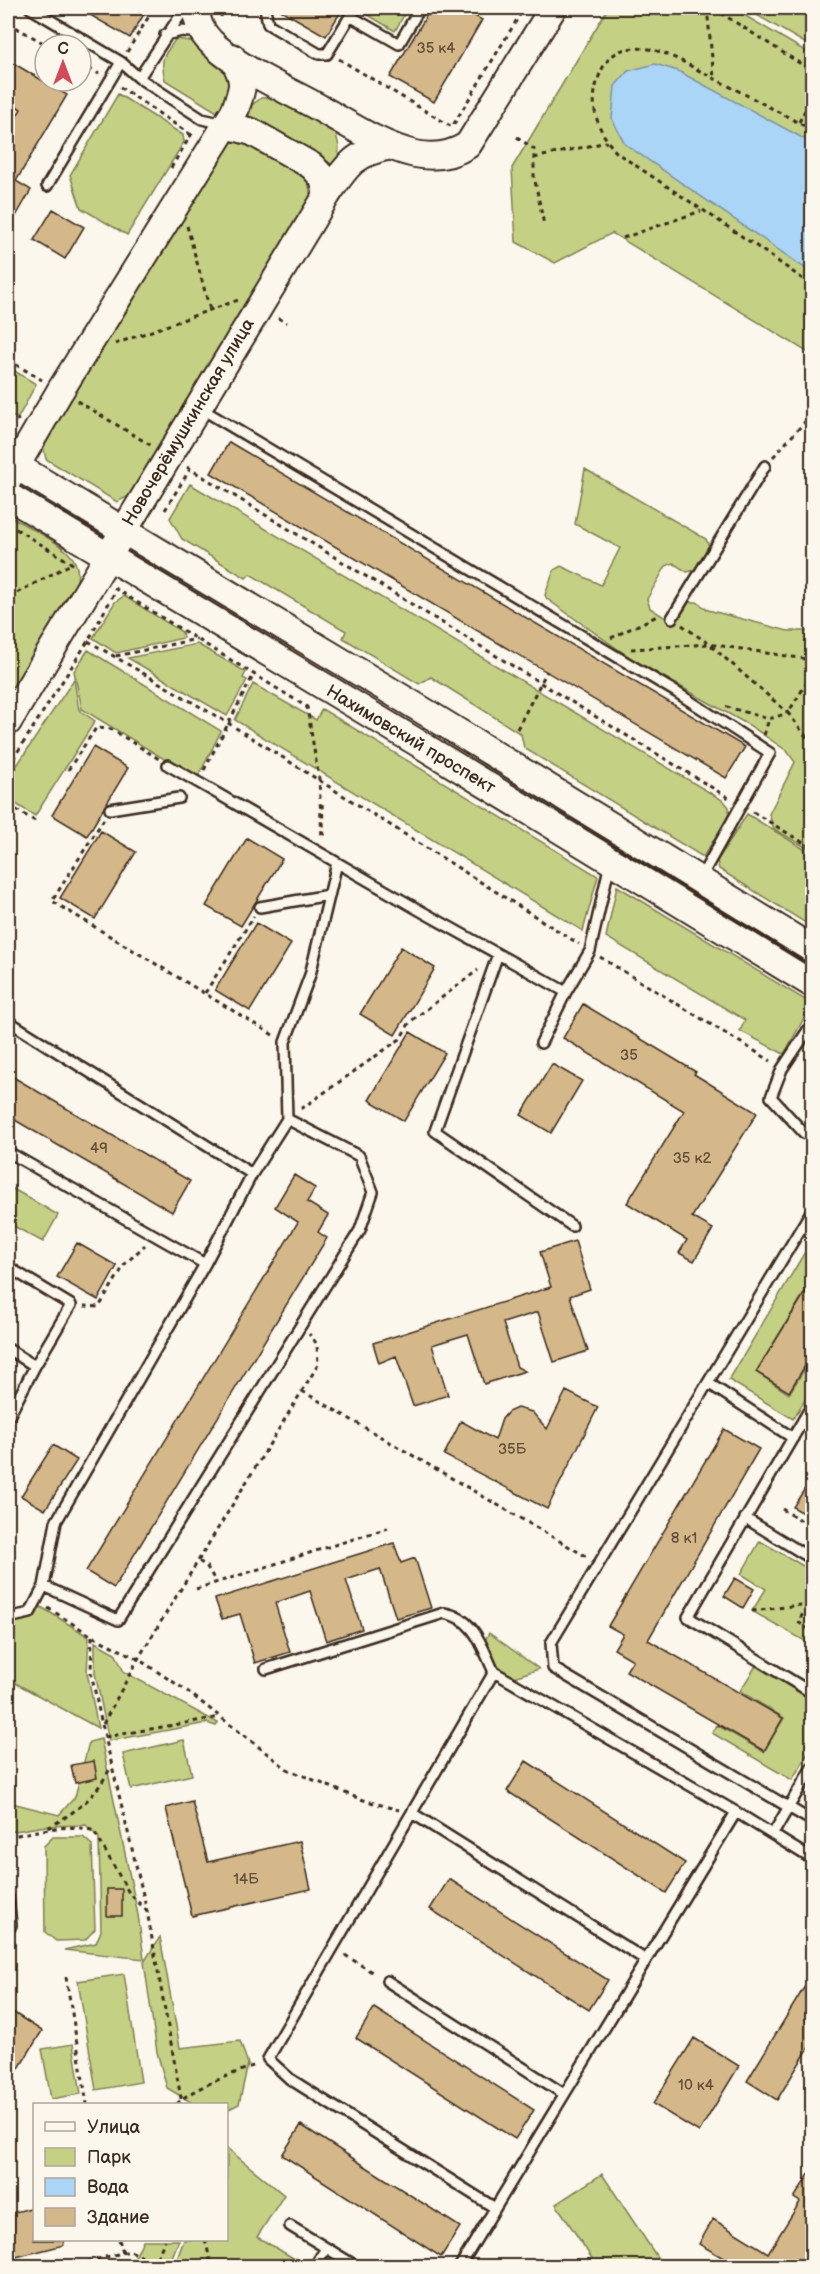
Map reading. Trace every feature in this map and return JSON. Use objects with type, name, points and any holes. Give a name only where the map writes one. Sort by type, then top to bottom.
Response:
[{"type":"main road","points":[[196,8],[197,22],[210,42],[256,74],[391,146],[417,154],[437,156],[454,153],[468,145],[553,8]]},
{"type":"main road","points":[[10,469],[226,125],[241,92],[242,74],[232,57]]},
{"type":"main road","points":[[226,125],[252,132],[312,166],[323,178],[327,195]]},
{"type":"main road","name":"Новочерёмушкинская улица","points":[[8,722],[122,530],[327,195],[352,162],[362,154],[391,146]]},
{"type":"main road","name":"Нахимовский проспект","points":[[10,469],[122,530],[813,949]]},
{"type":"main road","name":"Нахимовский проспект","points":[[8,496],[813,984]]},
{"type":"lane","points":[[30,8],[121,62],[139,78],[202,119],[226,125]]},
{"type":"lane","points":[[139,78],[165,35],[185,8]]},
{"type":"lane","points":[[265,8],[268,24],[319,54],[328,52],[353,12],[399,44],[420,8]]},
{"type":"lane","points":[[165,35],[182,31],[205,35]]},
{"type":"lane","points":[[47,186],[121,62]]},
{"type":"lane","points":[[198,407],[676,692],[770,753],[700,880]]},
{"type":"lane","points":[[667,615],[765,466]]},
{"type":"lane","points":[[168,765],[566,992]]},
{"type":"lane","points":[[110,809],[179,798]]},
{"type":"lane","points":[[541,1044],[566,992],[590,951],[610,861]]},
{"type":"lane","points":[[8,1618],[30,1613],[37,1601],[44,1586],[56,1522],[205,1264],[252,1174],[287,1119],[285,1042],[310,975],[337,863]]},
{"type":"lane","points":[[260,907],[329,895]]},
{"type":"lane","points":[[498,954],[435,1131],[572,1226]]},
{"type":"lane","points":[[8,1022],[252,1174]]},
{"type":"lane","points":[[813,1024],[782,1068],[771,1096],[804,1132],[813,1137]]},
{"type":"lane","points":[[44,1586],[118,1620],[360,1230],[373,1192],[359,1156],[287,1119]]},
{"type":"lane","points":[[8,1152],[205,1264]]},
{"type":"lane","points":[[813,1210],[551,1643],[553,1668],[813,1821]]},
{"type":"lane","points":[[8,1267],[71,1305],[8,1418]]},
{"type":"lane","points":[[8,1349],[35,1366]]},
{"type":"lane","points":[[708,1383],[793,1438]]},
{"type":"lane","points":[[813,1405],[809,1420],[793,1438],[688,1617],[813,1694]]},
{"type":"lane","points":[[745,1518],[813,1559]]},
{"type":"lane","points":[[266,1669],[444,1613],[453,1615],[471,1625],[494,1672],[813,1859]]},
{"type":"lane","points":[[494,1672],[268,2060],[290,2079],[495,2208]]},
{"type":"lane","points":[[773,1834],[813,1767]]},
{"type":"lane","points":[[460,2266],[736,1812]]},
{"type":"lane","points":[[412,1813],[646,1960]]},
{"type":"lane","points":[[8,1897],[11,1925],[8,1931]]},
{"type":"lane","points":[[387,1981],[564,2094]]},
{"type":"lane","points":[[290,2226],[356,2266]]},
{"type":"lane","points":[[315,2266],[326,2248]]},
{"type":"path","points":[[121,62],[154,8]]},
{"type":"path","points":[[328,52],[452,127],[524,8]]},
{"type":"path","points":[[706,8],[714,78]]},
{"type":"path","points":[[713,8],[813,71]]},
{"type":"path","points":[[8,23],[33,37]]},
{"type":"path","points":[[813,130],[679,60],[649,49],[626,49],[610,58],[599,74],[595,92],[595,113],[598,125],[607,142],[617,153],[770,254],[813,286]]},
{"type":"path","points":[[93,71],[190,135]]},
{"type":"path","points":[[799,122],[813,97]]},
{"type":"path","points":[[517,137],[534,149],[534,176],[544,225]]},
{"type":"path","points":[[534,158],[607,142]]},
{"type":"path","points":[[623,238],[701,210]]},
{"type":"path","points":[[184,218],[210,310]]},
{"type":"path","points":[[109,354],[115,344],[245,298]]},
{"type":"path","points":[[8,360],[45,382]]},
{"type":"path","points":[[71,397],[159,450]]},
{"type":"path","points":[[765,466],[813,414]]},
{"type":"path","points":[[180,463],[813,848]]},
{"type":"path","points":[[165,510],[190,469]]},
{"type":"path","points":[[8,524],[78,567]]},
{"type":"path","points":[[8,551],[8,598],[72,564]]},
{"type":"path","points":[[107,585],[307,707],[320,779],[324,855]]},
{"type":"path","points":[[8,767],[88,641],[116,590]]},
{"type":"path","points":[[596,646],[667,615],[709,644],[788,712],[813,744]]},
{"type":"path","points":[[115,656],[197,639]]},
{"type":"path","points":[[88,641],[320,779],[590,951],[782,1068]]},
{"type":"path","points":[[605,651],[709,644],[813,660]]},
{"type":"path","points":[[517,729],[547,671]]},
{"type":"path","points":[[198,782],[254,674]]},
{"type":"path","points":[[769,719],[788,712],[813,674]]},
{"type":"path","points":[[68,770],[96,728],[111,729],[168,765]]},
{"type":"path","points":[[8,805],[35,821]]},
{"type":"path","points":[[110,809],[52,901],[285,1042]]},
{"type":"path","points":[[205,993],[260,907]]},
{"type":"path","points":[[287,1119],[400,1039],[410,1022],[498,954]]},
{"type":"path","points":[[71,1305],[99,1307],[125,1264],[156,1236]]},
{"type":"path","points":[[102,1726],[138,1659],[318,1365],[317,1344]]},
{"type":"path","points":[[302,1391],[598,1564]]},
{"type":"path","points":[[782,1509],[813,1527]]},
{"type":"path","points":[[196,1589],[388,1528]]},
{"type":"path","points":[[199,1561],[207,1567],[216,1583]]},
{"type":"path","points":[[813,1599],[798,1622],[813,1631]]},
{"type":"path","points":[[37,1601],[92,1635],[138,1659],[187,1691],[286,1768],[360,1799],[412,1813]]},
{"type":"path","points":[[752,1611],[809,1604]]},
{"type":"path","points":[[92,1635],[92,1672],[102,1726],[147,1911],[181,2102],[203,2088],[268,2060]]},
{"type":"path","points":[[105,1737],[220,1717]]},
{"type":"path","points":[[46,1830],[88,1802],[101,1786],[112,1766]]},
{"type":"path","points":[[8,1837],[46,1830],[85,1828],[94,1831],[129,1893],[147,1911]]},
{"type":"path","points":[[333,1948],[387,1981]]},
{"type":"path","points":[[66,1977],[87,2103]]},
{"type":"path","points":[[119,2241],[123,2253]]},
{"type":"path","points":[[153,2266],[164,2241]]},
{"type":"path","points":[[205,2241],[212,2264],[206,2266]]},
{"type":"path","points":[[70,2266],[134,2252],[163,2266]]},
{"type":"green space","points":[[366,8],[408,8],[395,31],[363,12]]},
{"type":"green space","points":[[608,8],[732,8],[812,55],[812,355],[612,233],[555,263],[516,242],[512,168]]},
{"type":"green space","points":[[745,8],[812,8],[812,39],[808,45]]},
{"type":"green space","points":[[176,39],[196,42],[226,68],[230,93],[217,112],[165,80],[164,58]]},
{"type":"green space","points":[[118,94],[183,135],[184,142],[127,235],[81,208],[70,175]]},
{"type":"green space","points":[[277,97],[335,131],[339,153],[333,165],[249,116],[252,105],[261,98]]},
{"type":"green space","points":[[233,142],[247,143],[307,177],[310,191],[309,204],[129,496],[117,502],[46,459],[43,446],[220,151]]},
{"type":"green space","points":[[8,367],[36,384],[18,418],[8,416]]},
{"type":"green space","points":[[585,469],[706,539],[709,546],[695,570],[687,572],[673,563],[666,566],[647,599],[650,608],[667,619],[678,617],[686,602],[697,602],[708,610],[788,631],[812,631],[812,851],[774,829],[769,814],[795,762],[787,751],[752,727],[632,659],[547,599],[545,595],[554,570],[561,566],[601,585],[620,548],[575,524]]},
{"type":"green space","points":[[190,484],[724,801],[729,807],[729,816],[703,857],[524,748],[521,734],[431,677],[419,684],[343,638],[346,631],[250,574],[246,578],[182,539],[170,518]]},
{"type":"green space","points":[[11,517],[64,549],[75,562],[78,574],[76,585],[8,697],[8,518]]},
{"type":"green space","points":[[124,596],[182,632],[183,638],[116,653],[93,638],[115,602]]},
{"type":"green space","points":[[197,644],[246,672],[243,678],[247,680],[227,716],[128,658]]},
{"type":"green space","points":[[88,650],[221,731],[197,779],[82,709],[74,671]]},
{"type":"green space","points":[[74,679],[79,710],[95,721],[35,816],[8,799],[8,779]]},
{"type":"green space","points":[[253,684],[316,720],[322,709],[598,876],[583,931],[235,720]]},
{"type":"green space","points":[[747,814],[812,854],[812,927],[719,869],[717,861]]},
{"type":"green space","points":[[617,886],[812,1004],[784,1054],[740,1031],[745,1020],[606,937]]},
{"type":"green space","points":[[8,1186],[58,1215],[43,1242],[8,1223]]},
{"type":"green space","points":[[812,1240],[812,1280],[756,1372],[789,1394],[812,1357],[812,1389],[793,1419],[729,1380]]},
{"type":"green space","points":[[760,1541],[812,1571],[812,1645],[752,1611],[766,1589],[741,1574]]},
{"type":"green space","points":[[38,1605],[89,1637],[87,1672],[98,1728],[8,1679],[10,1621]]},
{"type":"green space","points":[[489,1633],[539,1669],[514,1677],[477,1654]]},
{"type":"green space","points":[[95,1642],[115,1653],[124,1672],[218,1723],[216,1726],[207,1723],[109,1741],[95,1673]]},
{"type":"green space","points":[[757,1664],[812,1699],[812,1747],[792,1780],[712,1733],[717,1725],[764,1752],[784,1718],[740,1691]]},
{"type":"green space","points":[[101,1739],[138,1915],[144,1959],[64,1950],[96,1943],[101,1931],[99,1838],[86,1825],[46,1826],[8,1832],[8,1802],[59,1815],[75,1797],[89,1742]]},
{"type":"green space","points":[[184,1740],[192,1775],[131,1789],[123,1754]]},
{"type":"green space","points":[[53,1837],[83,1837],[92,1845],[95,1929],[85,1940],[56,1941],[45,1932],[44,1846]]},
{"type":"green space","points":[[160,1937],[180,2048],[240,2041],[248,2064],[239,2104],[228,2110],[228,2103],[192,2103],[167,2088],[157,2052],[144,1962]]},
{"type":"green space","points":[[124,1974],[141,2082],[96,2090],[78,1981]]},
{"type":"green space","points":[[73,2044],[81,2094],[51,2099],[42,2049]]},
{"type":"green space","points":[[228,2149],[284,2195],[257,2237],[307,2266],[177,2266],[184,2241],[228,2241]]},
{"type":"green space","points":[[602,2174],[663,2266],[597,2266],[556,2204]]},
{"type":"green space","points":[[143,2241],[179,2241],[172,2257],[173,2266],[131,2266]]},
{"type":"water","points":[[655,64],[678,71],[812,143],[812,273],[625,144],[612,119],[615,86],[628,71]]},
{"type":"building","points":[[78,8],[132,8],[144,14],[130,38]]},
{"type":"building","points":[[277,8],[343,8],[326,36]]},
{"type":"building","points":[[431,8],[461,8],[482,20],[434,102],[390,77]]},
{"type":"building","points":[[8,60],[33,75],[33,93],[67,95],[16,181],[31,190],[8,230],[8,131],[21,109],[8,101]]},
{"type":"building","points":[[53,209],[84,227],[65,259],[34,240]]},
{"type":"building","points":[[229,442],[745,747],[726,778],[211,473]]},
{"type":"building","points":[[93,747],[128,768],[87,836],[52,815]]},
{"type":"building","points":[[101,831],[136,852],[95,919],[60,898]]},
{"type":"building","points":[[247,838],[282,859],[241,926],[206,906]]},
{"type":"building","points":[[256,923],[291,944],[250,1011],[215,990]]},
{"type":"building","points":[[401,947],[435,968],[395,1035],[360,1014]]},
{"type":"building","points":[[583,1004],[696,1072],[694,1074],[757,1113],[692,1217],[713,1229],[694,1261],[679,1253],[687,1240],[627,1203],[684,1111],[563,1038]]},
{"type":"building","points":[[410,1032],[445,1053],[404,1121],[369,1100]]},
{"type":"building","points":[[552,1064],[582,1081],[551,1133],[521,1115]]},
{"type":"building","points":[[8,1074],[190,1181],[172,1212],[8,1116]]},
{"type":"building","points":[[294,1175],[315,1188],[307,1202],[328,1215],[318,1232],[327,1238],[114,1588],[86,1571],[298,1222],[275,1207]]},
{"type":"building","points":[[575,1241],[590,1289],[570,1296],[588,1351],[554,1362],[538,1312],[503,1323],[517,1367],[525,1371],[484,1384],[468,1334],[432,1345],[448,1395],[413,1406],[396,1356],[379,1363],[373,1343],[551,1287],[540,1252]]},
{"type":"building","points":[[77,1243],[117,1266],[98,1300],[57,1277]]},
{"type":"building","points":[[813,1280],[813,1353],[789,1392],[756,1372]]},
{"type":"building","points":[[566,1391],[598,1407],[547,1509],[444,1455],[461,1421],[495,1440],[502,1419],[508,1412],[517,1408],[532,1412],[547,1429]]},
{"type":"building","points":[[724,1429],[759,1449],[648,1640],[783,1718],[764,1751],[626,1671],[633,1660],[614,1649],[623,1634],[608,1626]]},
{"type":"building","points":[[53,1445],[77,1460],[45,1510],[21,1496]]},
{"type":"building","points":[[813,1476],[813,1519],[793,1507]]},
{"type":"building","points":[[394,1543],[401,1563],[415,1558],[431,1608],[396,1618],[380,1569],[346,1580],[362,1629],[326,1641],[310,1591],[275,1603],[290,1652],[255,1663],[240,1614],[222,1619],[215,1599]]},
{"type":"building","points":[[735,1578],[754,1589],[743,1608],[724,1596]]},
{"type":"building","points":[[94,1761],[97,1778],[75,1783],[71,1765]]},
{"type":"building","points":[[526,1761],[685,1863],[666,1893],[507,1791]]},
{"type":"building","points":[[192,1801],[208,1862],[300,1841],[311,1889],[192,1916],[166,1808]]},
{"type":"building","points":[[449,1879],[608,1980],[589,2010],[430,1909]]},
{"type":"building","points":[[107,1889],[122,1889],[122,1916],[107,1916]]},
{"type":"building","points":[[813,1973],[813,2041],[777,2100],[747,2081]]},
{"type":"building","points":[[374,2008],[534,2110],[515,2139],[356,2038]]},
{"type":"building","points":[[8,2009],[42,2031],[8,2086]]},
{"type":"building","points":[[694,2038],[739,2066],[699,2132],[653,2104]]},
{"type":"building","points":[[301,2125],[460,2227],[441,2257],[282,2155]]},
{"type":"building","points":[[813,2168],[813,2261],[809,2266],[737,2266],[699,2244],[713,2219],[768,2253],[800,2202],[794,2198]]},
{"type":"building","points":[[33,2207],[33,2241],[63,2241],[64,2245],[8,2259],[8,2214]]}]
